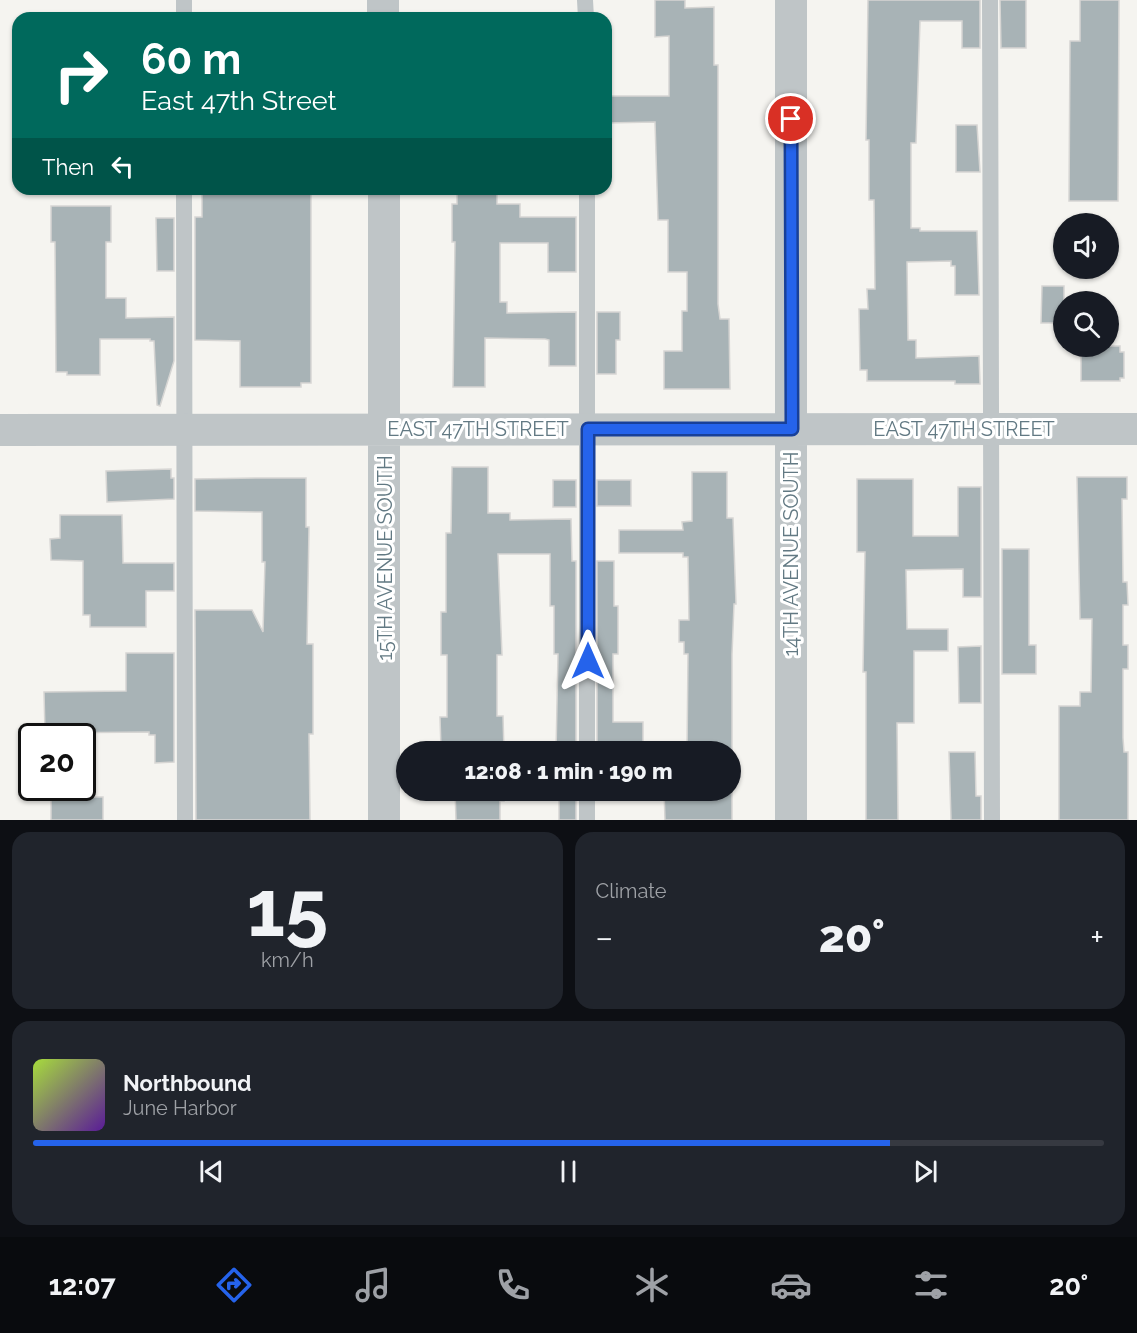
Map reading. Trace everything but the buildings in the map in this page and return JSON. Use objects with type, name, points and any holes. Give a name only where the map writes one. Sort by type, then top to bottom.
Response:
[{"type":"street","name":"14TH AVENUE SOUTH","points":[[791,0],[791,820]]},
{"type":"street","name":"15TH AVENUE SOUTH","points":[[384,195],[384,820]]},
{"type":"street","name":"EAST 47TH STREET","points":[[0,430],[1137,429]]},
{"type":"lane","points":[[990,0],[992,820]]},
{"type":"lane","points":[[184,195],[185,820]]},
{"type":"lane","points":[[587,195],[587,741]]},
{"type":"lane","points":[[587,801],[587,820]]},
{"type":"route","points":[[588,661],[588,429],[792,429],[791,119]]}]
